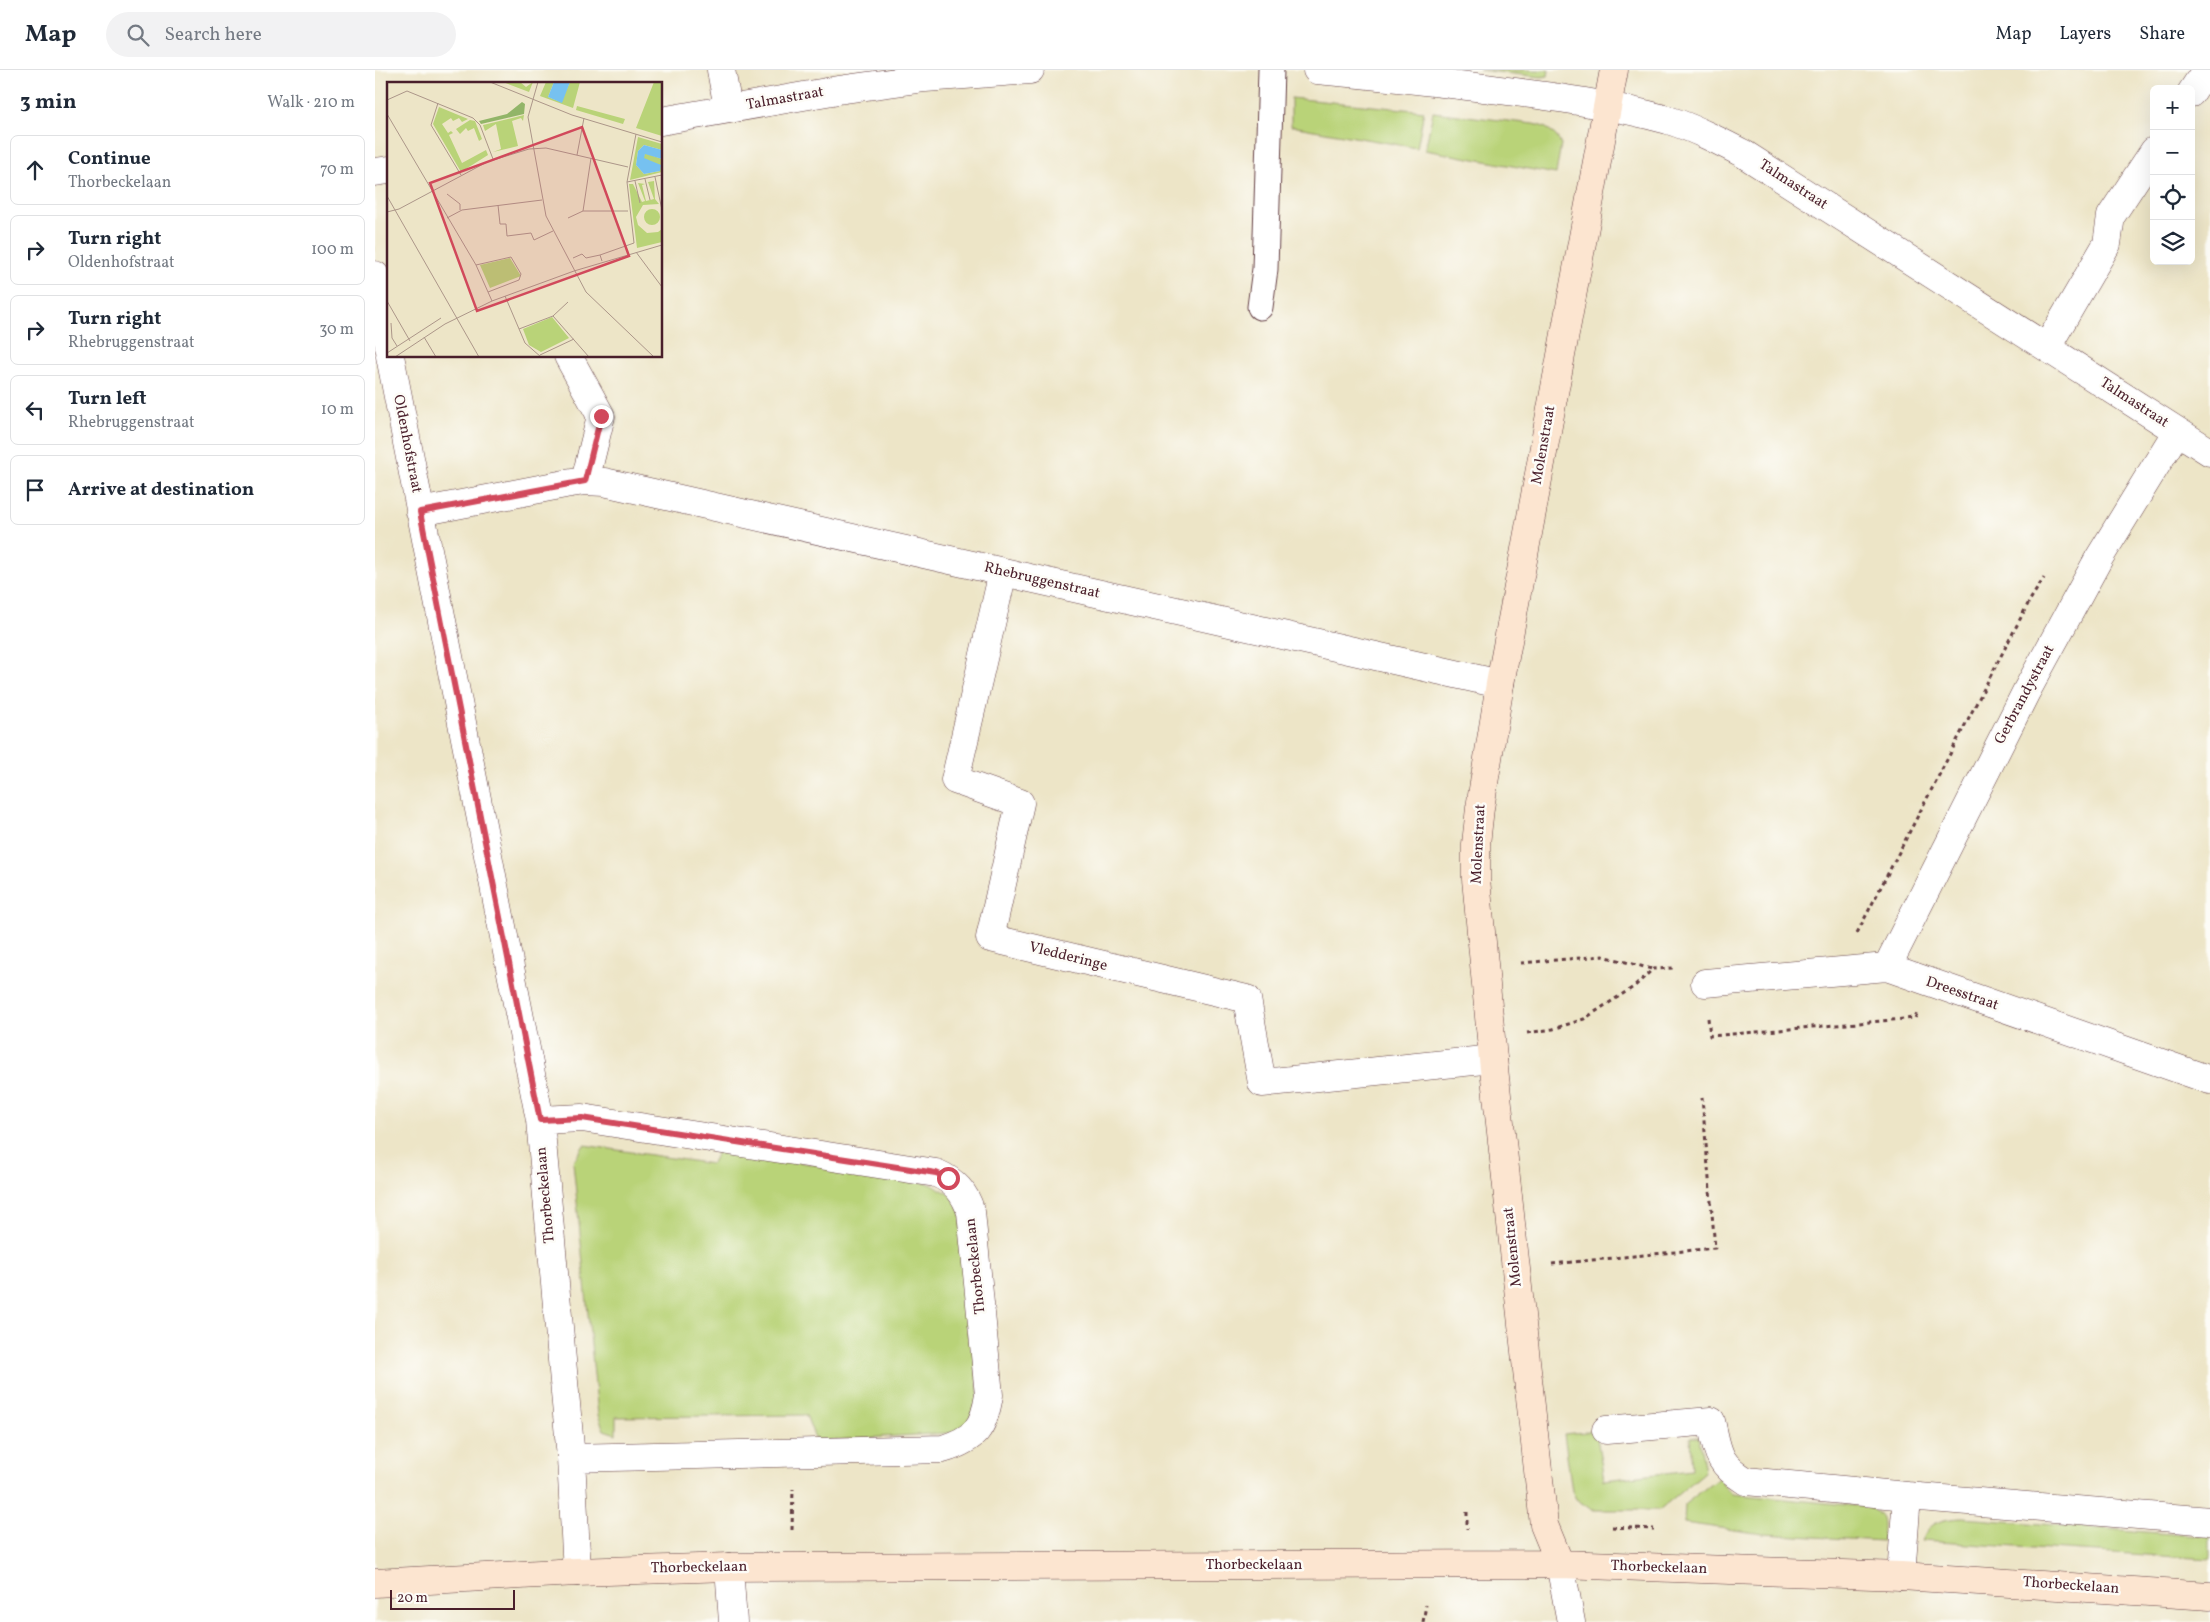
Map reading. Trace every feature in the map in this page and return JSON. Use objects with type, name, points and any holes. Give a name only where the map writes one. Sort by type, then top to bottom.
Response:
[{"type":"street","points":[[721,70],[728,108]]},
{"type":"street","name":"Talmastraat","points":[[663,121],[728,108],[925,78],[1030,70]]},
{"type":"street","name":"Talmastraat","points":[[1317,70],[1552,96],[1607,106],[1669,121],[1707,135],[1744,154],[2210,452]]},
{"type":"street","name":"Molenstraat","points":[[1571,1622],[1560,1564],[1544,1525],[1475,879],[1480,808],[1500,684],[1614,70]]},
{"type":"street","points":[[2195,87],[2206,70]]},
{"type":"street","points":[[2047,347],[2107,244],[2111,216],[2150,157]]},
{"type":"street","points":[[375,275],[387,337]]},
{"type":"street","name":"Oldenhofstraat","points":[[390,358],[540,1120]]},
{"type":"street","points":[[569,358],[601,416],[585,481]]},
{"type":"street","name":"Gerbrandystraat","points":[[1887,967],[2035,675],[2099,558],[2177,431]]},
{"type":"street","name":"Rhebruggenstraat","points":[[420,512],[585,481],[604,482],[642,489],[1500,684]]},
{"type":"street","name":"Vledderinge","points":[[1003,572],[955,780],[1020,803],[990,938],[1247,999],[1262,1083],[1493,1059]]},
{"type":"street","name":"Dreesstraat","points":[[1705,983],[1887,967],[2210,1080]]},
{"type":"street","name":"Thorbeckelaan","points":[[571,1458],[943,1449],[963,1443],[979,1429],[986,1412],[988,1385],[971,1212],[966,1197],[948,1178],[936,1173],[582,1118],[540,1120],[571,1458],[577,1572]]},
{"type":"street","points":[[1606,1430],[1711,1421],[1719,1457],[1730,1471],[1746,1481],[2210,1521]]},
{"type":"street","points":[[1901,1576],[1907,1496]]},
{"type":"street","name":"Thorbeckelaan","points":[[375,1583],[577,1572],[729,1567],[1560,1564],[1901,1576],[2210,1596]]},
{"type":"street","points":[[729,1567],[733,1622]]},
{"type":"lane","points":[[1260,307],[1265,269],[1271,70]]},
{"type":"path","points":[[1857,934],[2030,600],[2046,576]]},
{"type":"path","points":[[1520,964],[1603,956],[1653,969],[1703,966],[1710,1036],[1915,1018],[1918,1011]]},
{"type":"path","points":[[1526,1033],[1553,1029],[1584,1019],[1635,986],[1653,969]]},
{"type":"path","points":[[1515,1267],[1715,1248],[1702,1098]]},
{"type":"path","points":[[1423,1622],[1426,1605]]},
{"type":"green space","points":[[1479,70],[1549,70],[1548,76],[1541,77]]},
{"type":"green space","points":[[1291,98],[1424,111],[1417,148],[1291,126]]},
{"type":"green space","points":[[1433,112],[1533,124],[1546,128],[1556,136],[1561,144],[1556,174],[1425,150]]},
{"type":"green space","points":[[584,1145],[712,1164],[718,1149],[928,1183],[952,1195],[961,1213],[979,1399],[964,1432],[816,1441],[806,1415],[616,1417],[616,1434],[604,1430],[598,1415],[573,1162]]},
{"type":"green space","points":[[1596,1431],[1604,1480],[1692,1470],[1690,1437],[1699,1437],[1705,1472],[1659,1510],[1592,1510],[1576,1499],[1572,1491],[1564,1434]]},
{"type":"green space","points":[[1720,1477],[1723,1484],[1732,1494],[1868,1507],[1878,1514],[1883,1521],[1882,1541],[1763,1534],[1684,1523],[1685,1504]]},
{"type":"green space","points":[[1963,1518],[2210,1537],[2210,1559],[1921,1541],[1928,1529],[1937,1522]]},
{"type":"route","points":[[601,416],[585,481],[420,512],[540,1120],[582,1118],[936,1173],[948,1178]]}]
